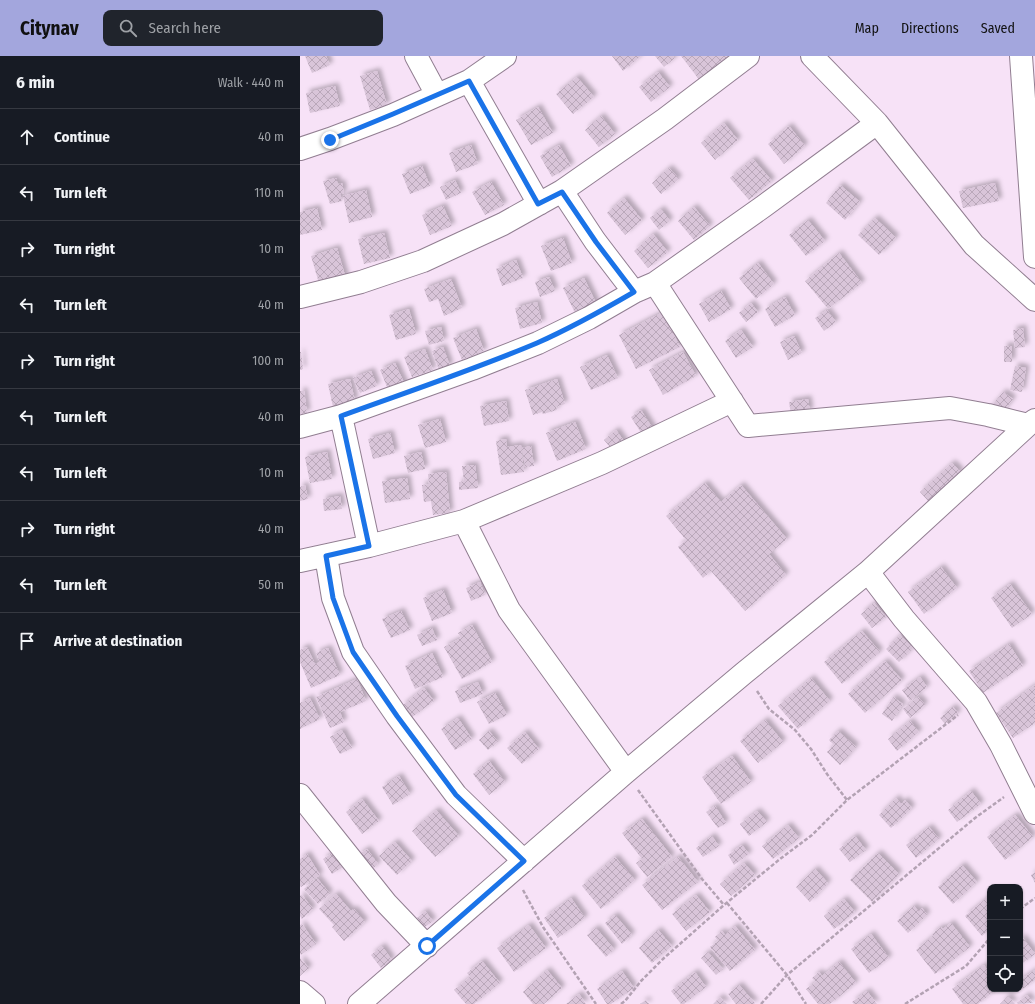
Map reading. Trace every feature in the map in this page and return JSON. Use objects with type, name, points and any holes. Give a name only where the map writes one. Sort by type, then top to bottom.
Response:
[{"type":"street","points":[[416,56],[437,95]]},
{"type":"street","points":[[300,149],[330,140],[469,81],[505,56]]},
{"type":"street","points":[[300,297],[361,282],[423,261],[503,224],[562,192],[665,119],[748,56]]},
{"type":"street","points":[[812,56],[877,123],[974,245],[1035,300]]},
{"type":"street","points":[[1021,56],[1029,79],[1035,257]]},
{"type":"street","points":[[469,81],[538,204]]},
{"type":"street","points":[[300,427],[341,416],[472,368],[538,343],[589,318],[634,292],[655,283],[752,215],[877,123]]},
{"type":"street","points":[[562,192],[596,242],[634,292]]},
{"type":"street","points":[[655,283],[748,426],[950,408],[1031,422]]},
{"type":"street","points":[[300,561],[369,546],[464,521],[602,463],[732,401]]},
{"type":"street","points":[[341,416],[369,546]]},
{"type":"street","points":[[359,1004],[626,772],[868,572],[1031,422]]},
{"type":"street","points":[[464,521],[509,610],[626,772]]},
{"type":"street","points":[[326,556],[333,598],[353,652],[397,716],[456,795],[518,866]]},
{"type":"street","points":[[868,572],[904,619],[976,702],[1001,745],[1035,813]]},
{"type":"street","points":[[300,795],[386,903],[427,946]]},
{"type":"street","points":[[300,992],[314,1004]]},
{"type":"path","points":[[744,673],[769,709],[795,730],[811,749],[827,774],[847,800]]},
{"type":"path","points":[[621,1004],[664,958],[724,905],[780,859],[812,836],[847,800],[976,702]]},
{"type":"path","points":[[626,772],[702,879],[724,905]]},
{"type":"path","points":[[761,1004],[787,975],[969,822],[1020,784]]},
{"type":"path","points":[[518,866],[543,926],[596,1004]]},
{"type":"path","points":[[1023,908],[1035,898]]},
{"type":"path","points":[[727,903],[787,975],[806,1004]]},
{"type":"path","points":[[905,1004],[966,966],[987,942]]},
{"type":"building","points":[[305,56],[326,56],[330,65],[312,73]]},
{"type":"building","points":[[612,56],[641,56],[623,71]]},
{"type":"building","points":[[655,56],[673,56],[675,58],[664,67]]},
{"type":"building","points":[[681,56],[727,56],[729,59],[701,82]]},
{"type":"building","points":[[377,71],[387,105],[370,110],[360,76]]},
{"type":"building","points":[[658,72],[670,87],[651,102],[639,87]]},
{"type":"building","points":[[577,77],[594,97],[573,114],[556,94]]},
{"type":"building","points":[[335,86],[340,106],[310,113],[306,93]]},
{"type":"building","points":[[538,107],[553,133],[531,145],[516,120]]},
{"type":"building","points":[[601,116],[615,134],[599,147],[585,130]]},
{"type":"building","points":[[724,123],[738,140],[715,160],[701,143]]},
{"type":"building","points":[[789,126],[805,146],[784,164],[768,144]]},
{"type":"building","points":[[471,145],[478,164],[456,172],[449,153]]},
{"type":"building","points":[[559,145],[571,166],[552,177],[540,156]]},
{"type":"building","points":[[753,159],[772,181],[749,200],[730,178]]},
{"type":"building","points":[[422,166],[430,186],[410,194],[402,174]]},
{"type":"building","points":[[669,168],[679,179],[661,194],[652,183]]},
{"type":"building","points":[[336,178],[338,184],[342,183],[344,193],[340,194],[342,201],[330,204],[323,181]]},
{"type":"building","points":[[455,180],[461,193],[446,200],[440,187]]},
{"type":"building","points":[[491,182],[504,205],[485,215],[472,192]]},
{"type":"building","points":[[995,183],[999,201],[963,208],[959,191]]},
{"type":"building","points":[[840,185],[860,202],[845,220],[826,203]]},
{"type":"building","points":[[366,190],[372,217],[349,223],[343,196]]},
{"type":"building","points":[[624,198],[642,220],[625,235],[607,213]]},
{"type":"building","points":[[443,206],[452,226],[430,235],[422,215]]},
{"type":"building","points":[[694,207],[710,226],[694,240],[678,221]]},
{"type":"building","points":[[317,208],[322,230],[300,235],[300,212]]},
{"type":"building","points":[[661,209],[670,221],[659,230],[650,218]]},
{"type":"building","points":[[875,218],[896,238],[879,255],[858,235]]},
{"type":"building","points":[[808,220],[825,241],[806,256],[789,235]]},
{"type":"building","points":[[384,233],[390,258],[364,264],[358,239]]},
{"type":"building","points":[[653,234],[668,252],[648,268],[634,251]]},
{"type":"building","points":[[563,238],[572,263],[551,271],[541,246]]},
{"type":"building","points":[[337,248],[347,282],[321,290],[311,256]]},
{"type":"building","points":[[839,253],[862,283],[828,309],[805,281]]},
{"type":"building","points":[[516,260],[523,278],[502,286],[496,269]]},
{"type":"building","points":[[758,263],[774,284],[756,299],[739,278]]},
{"type":"building","points":[[549,277],[555,291],[540,297],[535,282]]},
{"type":"building","points":[[584,278],[597,305],[576,315],[563,288]]},
{"type":"building","points":[[451,279],[462,308],[444,316],[438,299],[429,302],[424,289]]},
{"type":"building","points":[[721,291],[731,309],[709,322],[699,304]]},
{"type":"building","points":[[785,297],[795,315],[775,327],[765,309]]},
{"type":"building","points":[[537,302],[542,323],[520,329],[515,308]]},
{"type":"building","points":[[751,303],[758,312],[746,322],[739,313]]},
{"type":"building","points":[[409,309],[416,334],[396,340],[389,315]]},
{"type":"building","points":[[827,310],[836,322],[824,331],[815,318]]},
{"type":"building","points":[[663,312],[680,347],[636,369],[619,335]]},
{"type":"building","points":[[441,327],[444,341],[429,345],[425,331]]},
{"type":"building","points":[[1023,328],[1025,347],[1015,348],[1013,330]]},
{"type":"building","points":[[476,329],[484,351],[462,360],[453,338]]},
{"type":"building","points":[[741,330],[753,347],[736,358],[725,341]]},
{"type":"building","points":[[794,336],[802,353],[788,360],[780,342]]},
{"type":"building","points":[[1004,346],[1012,346],[1012,362],[1004,362]]},
{"type":"building","points":[[443,347],[450,366],[439,370],[432,351]]},
{"type":"building","points":[[425,349],[433,370],[412,377],[404,357]]},
{"type":"building","points":[[300,352],[303,369],[300,370]]},
{"type":"building","points":[[683,352],[696,376],[663,395],[649,370]]},
{"type":"building","points":[[607,355],[618,378],[591,390],[580,367]]},
{"type":"building","points":[[395,363],[406,387],[390,394],[380,370]]},
{"type":"building","points":[[1015,366],[1026,368],[1022,392],[1010,390]]},
{"type":"building","points":[[371,371],[377,386],[360,393],[353,378]]},
{"type":"building","points":[[350,379],[355,401],[333,407],[328,384]]},
{"type":"building","points":[[557,379],[565,404],[556,407],[557,410],[533,415],[525,390]]},
{"type":"building","points":[[300,391],[304,391],[307,413],[300,414]]},
{"type":"building","points":[[1003,392],[1013,399],[999,417],[989,409]]},
{"type":"building","points":[[808,399],[810,412],[791,414],[789,402]]},
{"type":"building","points":[[506,401],[509,421],[484,426],[480,406]]},
{"type":"building","points":[[641,410],[655,432],[645,439],[631,417]]},
{"type":"building","points":[[440,419],[446,442],[425,448],[418,425]]},
{"type":"building","points":[[575,422],[586,449],[557,461],[546,433]]},
{"type":"building","points":[[616,430],[626,444],[615,453],[604,440]]},
{"type":"building","points":[[390,433],[395,453],[373,459],[368,439]]},
{"type":"building","points":[[506,439],[507,447],[521,445],[524,472],[501,475],[496,441]]},
{"type":"building","points":[[531,446],[534,466],[525,467],[522,448]]},
{"type":"building","points":[[327,452],[332,479],[310,483],[305,457]]},
{"type":"building","points":[[421,452],[425,469],[408,473],[404,456]]},
{"type":"building","points":[[952,463],[961,472],[929,502],[920,492]]},
{"type":"building","points":[[475,465],[478,488],[459,490],[459,482],[464,481],[462,466]]},
{"type":"building","points":[[446,472],[450,513],[433,515],[431,501],[424,502],[422,485],[429,484],[428,474]]},
{"type":"building","points":[[407,478],[410,499],[385,503],[382,481]]},
{"type":"building","points":[[705,483],[721,502],[741,485],[787,539],[769,554],[786,575],[745,611],[711,571],[703,578],[678,547],[686,540],[666,516]]},
{"type":"building","points":[[305,485],[308,499],[300,501],[300,487]]},
{"type":"building","points":[[340,496],[342,509],[324,511],[323,499]]},
{"type":"building","points":[[941,567],[957,588],[924,614],[908,592]]},
{"type":"building","points":[[480,582],[485,595],[471,601],[466,588]]},
{"type":"building","points":[[1010,584],[1032,614],[1012,628],[991,598]]},
{"type":"building","points":[[443,590],[452,613],[432,621],[423,598]]},
{"type":"building","points":[[874,603],[886,617],[872,628],[861,614]]},
{"type":"building","points":[[401,611],[410,630],[391,638],[382,619]]},
{"type":"building","points":[[472,625],[492,662],[462,679],[444,647],[461,638],[458,633]]},
{"type":"building","points":[[432,628],[437,640],[422,646],[417,635]]},
{"type":"building","points":[[862,631],[880,652],[842,684],[824,662]]},
{"type":"building","points":[[900,635],[913,648],[899,662],[886,649]]},
{"type":"building","points":[[1009,644],[1023,666],[983,693],[969,671]]},
{"type":"building","points":[[307,647],[315,664],[320,662],[316,653],[328,648],[340,675],[311,688],[300,662],[300,650]]},
{"type":"building","points":[[432,653],[443,677],[415,689],[405,666]]},
{"type":"building","points":[[885,661],[902,680],[865,713],[848,694]]},
{"type":"building","points":[[920,677],[927,687],[910,701],[902,690]]},
{"type":"building","points":[[811,678],[830,701],[798,729],[778,706]]},
{"type":"building","points":[[357,679],[366,701],[340,712],[344,722],[330,728],[316,697]]},
{"type":"building","points":[[478,682],[483,694],[460,703],[455,691]]},
{"type":"building","points":[[1035,685],[1035,723],[1013,738],[996,713]]},
{"type":"building","points":[[424,688],[434,701],[411,718],[402,706]]},
{"type":"building","points":[[495,693],[507,715],[489,724],[477,702]]},
{"type":"building","points":[[893,697],[903,704],[892,721],[882,714]]},
{"type":"building","points":[[918,697],[925,705],[910,718],[903,709]]},
{"type":"building","points":[[310,698],[320,719],[300,729],[300,703]]},
{"type":"building","points":[[953,707],[958,713],[945,724],[940,718]]},
{"type":"building","points":[[458,718],[472,739],[455,750],[441,729]]},
{"type":"building","points":[[765,720],[783,742],[758,763],[740,741]]},
{"type":"building","points":[[910,721],[919,732],[897,751],[888,739]]},
{"type":"building","points":[[342,730],[352,748],[340,754],[330,737]]},
{"type":"building","points":[[489,731],[498,742],[488,750],[479,740]]},
{"type":"building","points":[[838,731],[856,747],[840,765],[827,752],[834,745],[829,740]]},
{"type":"building","points":[[525,732],[539,749],[522,764],[507,748]]},
{"type":"building","points":[[732,756],[751,782],[721,804],[702,777]]},
{"type":"building","points":[[489,761],[505,782],[489,795],[473,774]]},
{"type":"building","points":[[399,776],[410,794],[393,805],[382,787]]},
{"type":"building","points":[[971,791],[981,804],[957,822],[948,810]]},
{"type":"building","points":[[896,798],[901,804],[905,800],[912,808],[891,828],[879,815]]},
{"type":"building","points":[[362,799],[379,821],[362,834],[346,812]]},
{"type":"building","points":[[715,806],[726,823],[718,828],[706,812]]},
{"type":"building","points":[[436,810],[459,836],[435,857],[412,831]]},
{"type":"building","points":[[757,811],[767,822],[749,836],[740,824]]},
{"type":"building","points":[[1015,815],[1033,837],[1005,860],[987,837]]},
{"type":"building","points":[[642,819],[672,857],[647,877],[636,863],[642,859],[622,833]]},
{"type":"building","points":[[788,825],[799,838],[773,859],[762,846]]},
{"type":"building","points":[[929,827],[939,839],[916,858],[906,845]]},
{"type":"building","points":[[712,836],[719,846],[703,857],[696,848]]},
{"type":"building","points":[[855,836],[866,850],[850,862],[839,849]]},
{"type":"building","points":[[395,842],[412,861],[397,875],[379,856]]},
{"type":"building","points":[[742,845],[749,854],[734,865],[728,855]]},
{"type":"building","points":[[367,849],[378,864],[370,871],[358,855]]},
{"type":"building","points":[[334,852],[343,867],[332,874],[323,859]]},
{"type":"building","points":[[878,853],[899,874],[872,902],[850,880]]},
{"type":"building","points":[[307,854],[320,875],[301,887],[300,859]]},
{"type":"building","points":[[615,857],[635,880],[601,909],[582,886]]},
{"type":"building","points":[[678,857],[698,882],[662,910],[642,885]]},
{"type":"building","points":[[744,863],[755,875],[731,896],[720,884]]},
{"type":"building","points":[[962,865],[977,882],[953,904],[938,887]]},
{"type":"building","points":[[815,869],[828,883],[810,902],[796,887]]},
{"type":"building","points":[[1035,872],[1035,883],[1031,875]]},
{"type":"building","points":[[317,878],[330,894],[318,904],[304,889]]},
{"type":"building","points":[[336,894],[351,911],[354,909],[365,922],[344,941],[332,927],[334,925],[319,909]]},
{"type":"building","points":[[302,895],[313,909],[302,919],[300,916],[300,896]]},
{"type":"building","points":[[696,895],[710,912],[686,931],[672,914]]},
{"type":"building","points":[[571,898],[585,918],[558,938],[544,918]]},
{"type":"building","points":[[987,898],[987,932],[982,936],[965,916]]},
{"type":"building","points":[[844,899],[855,912],[834,929],[824,916]]},
{"type":"building","points":[[914,906],[919,912],[922,908],[927,915],[908,933],[897,921]]},
{"type":"building","points":[[425,911],[433,921],[425,927],[417,918]]},
{"type":"building","points":[[615,915],[632,935],[622,944],[605,923]]},
{"type":"building","points":[[951,923],[970,947],[935,974],[916,950],[933,936],[932,934],[941,927],[943,929]]},
{"type":"building","points":[[302,924],[316,944],[301,955],[300,925]]},
{"type":"building","points":[[529,925],[546,948],[514,972],[497,948]]},
{"type":"building","points":[[735,926],[755,950],[730,971],[710,947],[718,941],[715,937],[722,931],[725,935]]},
{"type":"building","points":[[596,928],[614,949],[606,957],[587,935]]},
{"type":"building","points":[[658,930],[672,946],[652,963],[639,948]]},
{"type":"building","points":[[871,934],[889,958],[869,973],[851,949]]},
{"type":"building","points":[[1023,938],[1035,954],[1023,963]]},
{"type":"building","points":[[382,946],[392,960],[381,968],[371,955]]},
{"type":"building","points":[[708,952],[723,969],[716,975],[701,958]]},
{"type":"building","points":[[300,958],[309,968],[300,976]]},
{"type":"building","points":[[482,961],[500,983],[474,1004],[466,1004],[454,990],[470,977],[467,973]]},
{"type":"building","points":[[839,962],[856,983],[830,1004],[818,1004],[806,989],[816,982],[812,978],[819,972],[822,976]]},
{"type":"building","points":[[984,965],[987,970],[987,992],[993,992],[978,1004],[963,1004],[952,989]]},
{"type":"building","points":[[547,970],[562,988],[544,1004],[533,1004],[523,992]]},
{"type":"building","points":[[1035,970],[1035,980],[1023,988],[1023,978]]},
{"type":"building","points":[[622,971],[634,988],[611,1004],[607,1004],[597,989]]},
{"type":"building","points":[[695,972],[706,987],[684,1004],[681,1004],[671,991]]},
{"type":"building","points":[[739,985],[755,1003],[754,1004],[736,1004],[728,994]]},
{"type":"building","points":[[867,991],[877,1004],[854,1004],[852,1002]]},
{"type":"building","points":[[579,994],[586,1004],[566,1004]]},
{"type":"building","points":[[1027,995],[1033,1003],[1017,1003]]},
{"type":"building","points":[[1008,996],[1015,1004],[1000,1004]]},
{"type":"building","points":[[720,997],[727,1004],[713,1004]]},
{"type":"building","points":[[646,1000],[649,1004],[640,1004]]},
{"type":"route","points":[[330,140],[469,81],[538,204],[562,192],[596,242],[634,292],[589,318],[538,343],[341,416],[369,546],[326,556],[333,598],[353,652],[397,716],[456,795],[524,861],[427,946]]}]
